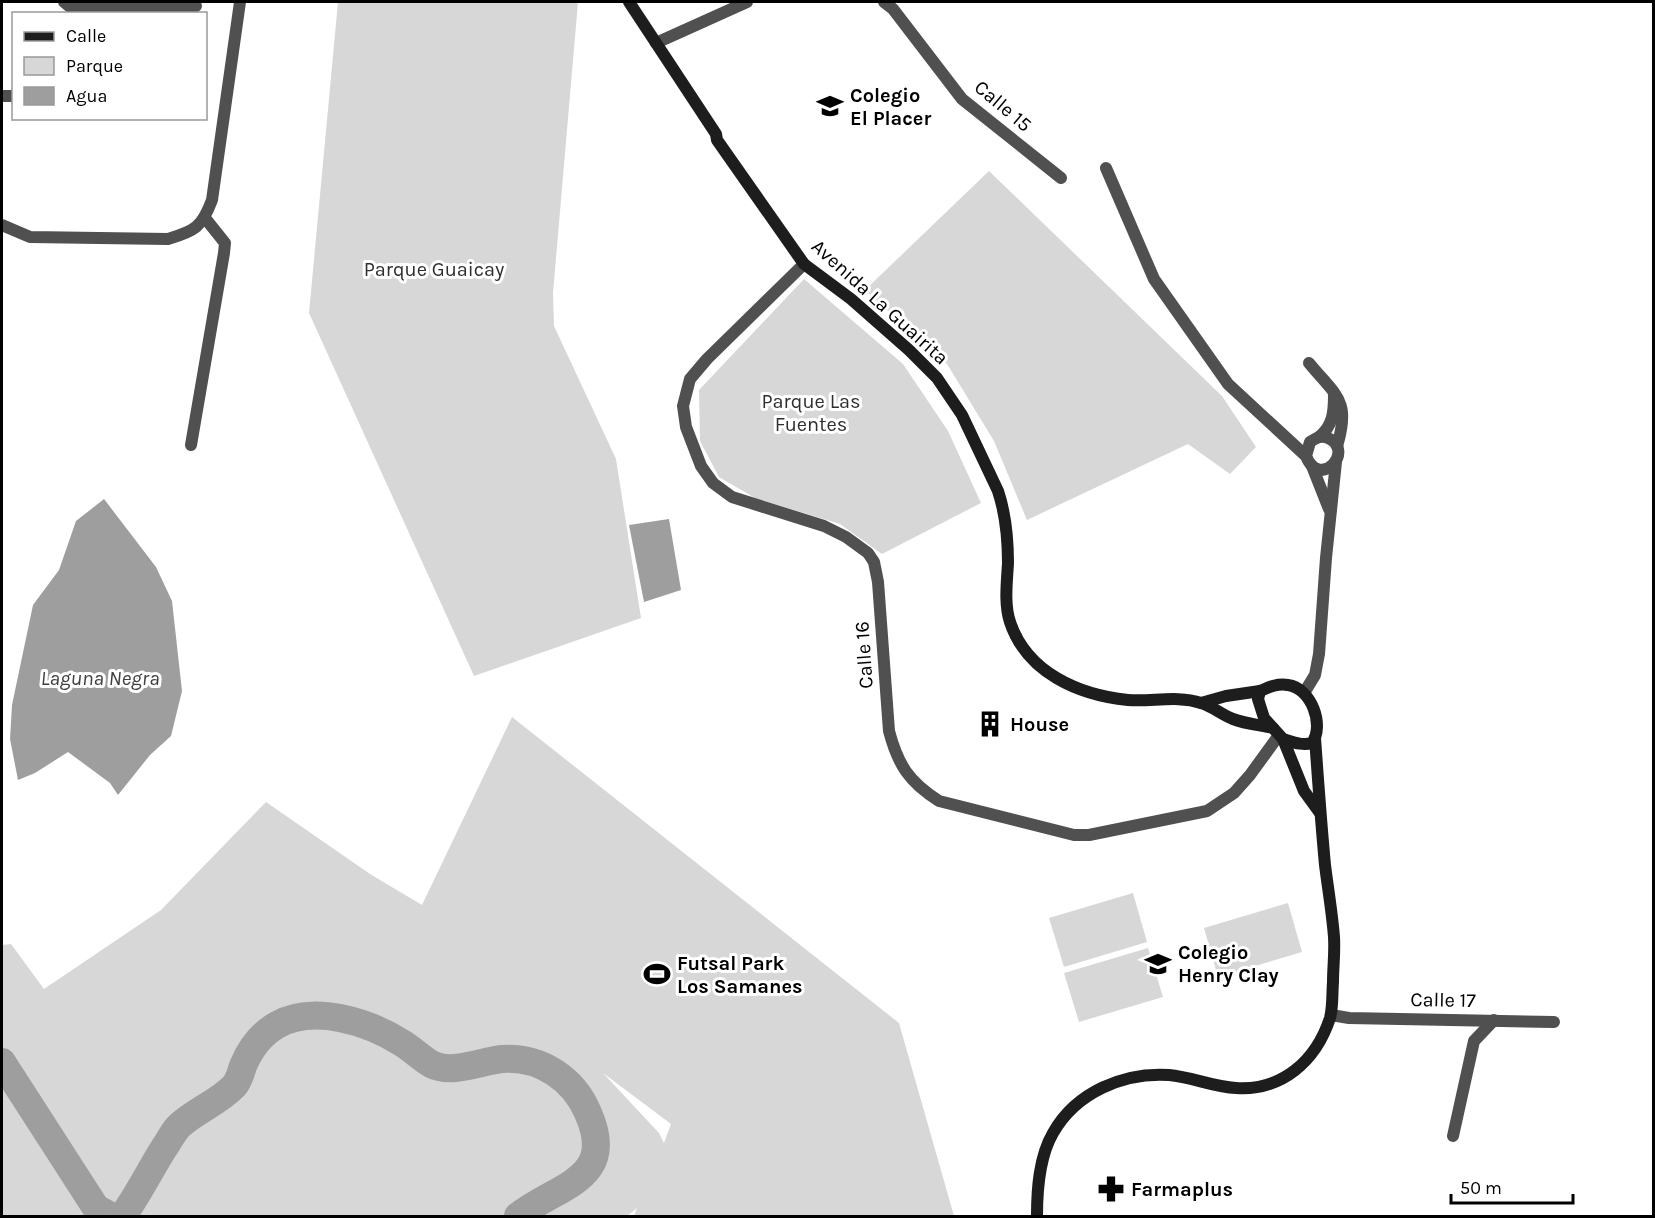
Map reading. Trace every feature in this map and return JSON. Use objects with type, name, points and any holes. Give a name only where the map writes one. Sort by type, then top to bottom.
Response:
[{"type":"street","points":[[64,2],[70,7],[196,6]]},
{"type":"street","points":[[5,229],[30,237],[168,239],[189,233],[205,218],[212,200],[240,2]]},
{"type":"street","name":"Avenida La Guairita","points":[[629,2],[716,134],[717,140],[804,264],[851,299],[909,350],[937,378],[957,408],[998,491],[1003,506],[1008,547],[1007,607],[1009,620],[1019,642],[1033,660],[1054,678],[1069,686],[1130,700],[1168,698],[1201,702],[1286,684],[1304,693]]},
{"type":"street","points":[[656,44],[747,2]]},
{"type":"street","name":"Calle 15","points":[[884,2],[893,9],[962,99],[1061,178]]},
{"type":"street","points":[[1106,168],[1154,279],[1228,384],[1309,461],[1322,470],[1328,469],[1336,462]]},
{"type":"street","points":[[191,445],[225,243],[205,218]]},
{"type":"street","name":"Calle 16","points":[[804,264],[707,359],[690,379],[683,406],[686,427],[701,466],[713,483],[722,490],[750,504],[824,526],[846,537],[868,553],[874,562],[878,582],[889,731],[894,749],[909,778],[939,801],[1074,835],[1089,835],[1208,811],[1234,793],[1250,775],[1278,734]]},
{"type":"street","points":[[1308,363],[1340,401],[1344,412],[1336,446]]},
{"type":"street","points":[[1330,513],[1309,461],[1310,442],[1327,430],[1334,414],[1334,393]]},
{"type":"street","points":[[1037,1216],[1041,1170],[1052,1134],[1061,1120],[1088,1096],[1115,1082],[1151,1075],[1170,1075],[1237,1088],[1269,1085],[1299,1068],[1311,1056],[1331,1015],[1334,939],[1320,813],[1316,724],[1313,708],[1304,693],[1316,675],[1319,654],[1330,513],[1338,451],[1329,439],[1319,437]]},
{"type":"street","points":[[1260,691],[1258,699],[1263,718],[1278,734],[1304,791],[1320,813]]},
{"type":"street","name":"Avenida La Guairita","points":[[1201,702],[1233,719],[1278,734],[1301,745],[1312,743],[1316,738]]},
{"type":"street","name":"Calle 17","points":[[1331,1015],[1349,1018],[1554,1022]]},
{"type":"street","points":[[1453,1136],[1474,1041],[1494,1020]]},
{"type":"green space","name":"Parque Guaicay","points":[[338,2],[578,2],[553,293],[554,326],[616,459],[641,618],[474,676],[309,313]]},
{"type":"green space","points":[[989,171],[1222,396],[1256,447],[1230,474],[1188,444],[1027,520],[994,441],[947,364],[865,290]]},
{"type":"green space","name":"Parque Las Fuentes","points":[[804,279],[903,364],[948,431],[981,503],[882,554],[840,524],[755,498],[719,477],[700,441],[699,390]]},
{"type":"green space","points":[[512,717],[899,1023],[954,1216],[634,1216],[637,1208],[627,1216],[2,1216],[2,945],[11,944],[44,989],[161,910],[266,802],[370,874],[422,905]],"holes":[[[603,1073],[671,1124],[664,1143],[659,1133]]]},
{"type":"green space","points":[[1133,893],[1147,942],[1064,967],[1049,918]]},
{"type":"green space","points":[[1288,903],[1302,952],[1218,977],[1204,928]]},
{"type":"green space","points":[[1148,948],[1163,997],[1079,1022],[1064,973]]},
{"type":"water","name":"Laguna Negra","points":[[104,499],[156,567],[172,601],[182,691],[171,736],[150,755],[118,795],[110,783],[68,752],[35,773],[18,780],[10,739],[12,705],[33,605],[59,570],[76,521]]},
{"type":"water","points":[[669,519],[681,590],[644,602],[629,525]]},
{"type":"waterway","points":[[119,1216],[124,1214],[177,1128],[234,1086],[249,1054],[261,1037],[277,1025],[308,1016],[341,1018],[374,1028],[402,1043],[427,1062],[439,1067],[457,1068],[502,1059],[516,1059],[542,1066],[565,1080],[582,1101],[588,1113],[595,1135],[595,1153],[589,1167],[579,1178],[518,1216]]},
{"type":"waterway","points":[[2,1062],[96,1208],[111,1216]]},
{"type":"place","name":"Colegio El Placer","points":[[830,106]]},
{"type":"place","name":"House","points":[[990,724]]},
{"type":"place","name":"Colegio Henry Clay","points":[[1158,964]]},
{"type":"place","name":"Futsal Park Los Samanes","points":[[657,974]]},
{"type":"place","name":"Farmaplus","points":[[1111,1189]]}]
